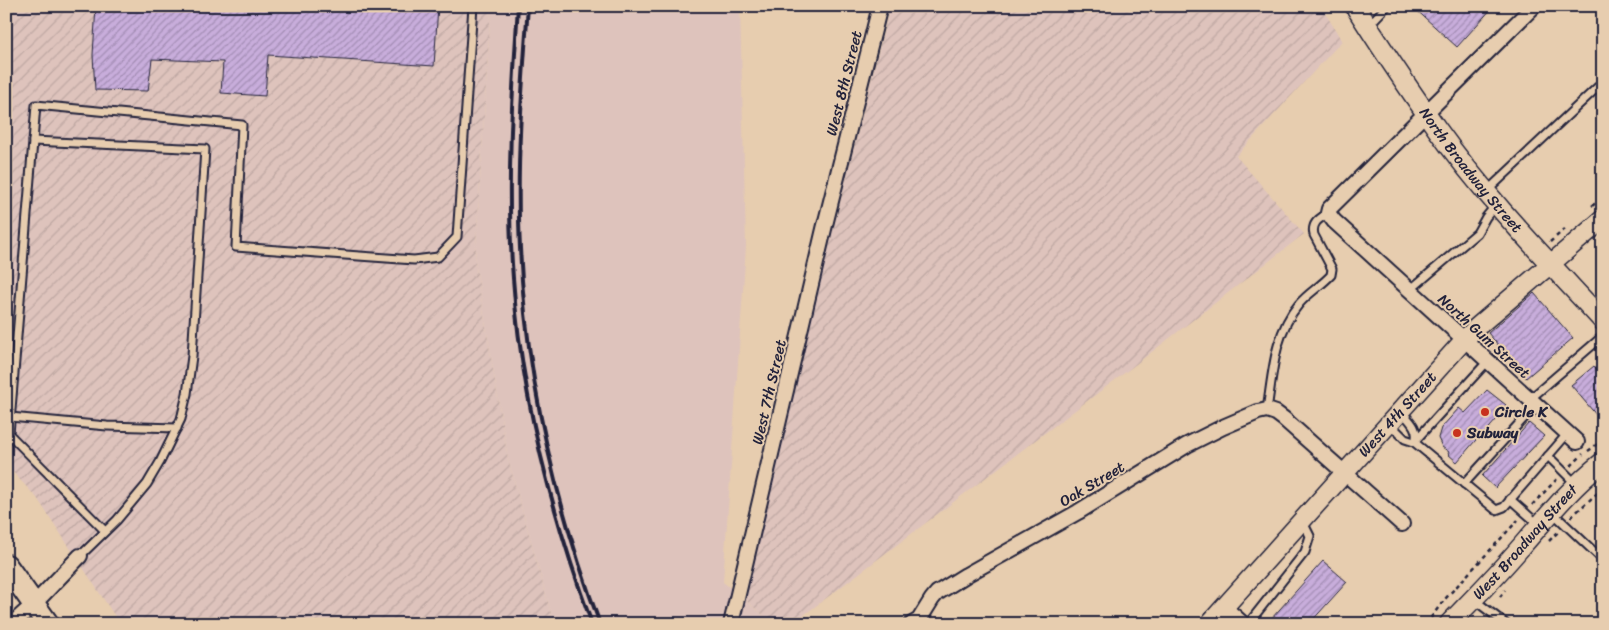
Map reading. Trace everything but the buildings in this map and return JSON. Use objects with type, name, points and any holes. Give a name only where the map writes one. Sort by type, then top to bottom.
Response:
[{"type":"main road","name":"North Broadway Street","points":[[1355,6],[1438,130],[1492,197],[1603,321]]},
{"type":"main road","name":"West Broadway Street","points":[[1450,624],[1520,548],[1551,520],[1571,478],[1603,462]]},
{"type":"main road","points":[[6,564],[48,624]]},
{"type":"street","name":"West 8th Street","points":[[840,168],[880,6]]},
{"type":"street","points":[[1328,213],[1329,209],[1534,6]]},
{"type":"street","name":"West 7th Street","points":[[731,624],[840,168]]},
{"type":"street","name":"North Gum Street","points":[[1328,213],[1334,221],[1572,438]]},
{"type":"street","name":"West 4th Street","points":[[1209,624],[1464,339],[1550,264],[1596,214]]},
{"type":"street","points":[[1267,410],[1276,413],[1293,427],[1402,524]]},
{"type":"street","name":"Oak Street","points":[[917,622],[938,593],[966,575],[1078,512],[1187,446],[1224,427],[1267,410]]},
{"type":"street","points":[[12,624],[80,556]]},
{"type":"street","points":[[1224,607],[1244,624]]},
{"type":"lane","points":[[105,531],[9,434],[36,105],[242,125],[236,247],[414,260],[438,257],[457,237],[473,6]]},
{"type":"lane","points":[[1368,27],[1387,6]]},
{"type":"lane","points":[[1410,290],[1477,233],[1486,217],[1492,197],[1603,82]]},
{"type":"lane","points":[[33,141],[206,148],[192,356],[187,394],[181,419],[147,484],[116,520],[80,556]]},
{"type":"lane","points":[[1267,410],[1275,356],[1281,334],[1300,302],[1331,275],[1332,269],[1313,230],[1318,219],[1328,213]]},
{"type":"lane","points":[[1464,484],[1533,402],[1603,336]]},
{"type":"lane","points":[[1414,442],[1488,361]]},
{"type":"lane","points":[[10,417],[107,426],[176,428]]},
{"type":"lane","points":[[1394,417],[1414,426],[1417,437],[1414,442]]},
{"type":"lane","points":[[1394,417],[1405,439],[1414,442],[1496,510],[1504,507],[1548,456],[1572,438]]},
{"type":"lane","points":[[1548,456],[1571,478]]},
{"type":"lane","points":[[1510,500],[1525,512],[1551,520],[1603,560]]},
{"type":"lane","points":[[1248,624],[1305,552],[1310,536],[1302,520]]},
{"type":"lane","points":[[1473,599],[1506,624]]},
{"type":"path","points":[[1596,214],[1603,198]]},
{"type":"path","points":[[1549,243],[1569,226]]},
{"type":"path","points":[[1426,624],[1445,599],[1525,512],[1571,478],[1584,454],[1603,440]]},
{"type":"path","points":[[1545,545],[1551,520],[1574,513],[1603,488]]},
{"type":"path","points":[[1500,597],[1506,589]]},
{"type":"shaded area","points":[[6,6],[491,6],[475,261],[508,459],[554,624],[120,624],[37,498],[6,465]]},
{"type":"shaded area","points":[[491,6],[740,6],[746,246],[723,582],[774,624],[554,624],[508,459],[475,261]]},
{"type":"shaded area","points":[[890,6],[1321,6],[1342,41],[1236,156],[1304,234],[1131,368],[792,624],[774,624],[743,598],[777,451]]},
{"type":"railway","points":[[518,6],[510,176],[511,244],[517,323],[523,367],[540,454],[563,540],[592,624]]},
{"type":"railway","points":[[528,6],[519,158],[519,218],[523,296],[536,392],[556,486],[569,532],[600,624]]},
{"type":"place","name":"Circle K","points":[[1485,412]]},
{"type":"place","name":"Subway","points":[[1457,433]]}]
